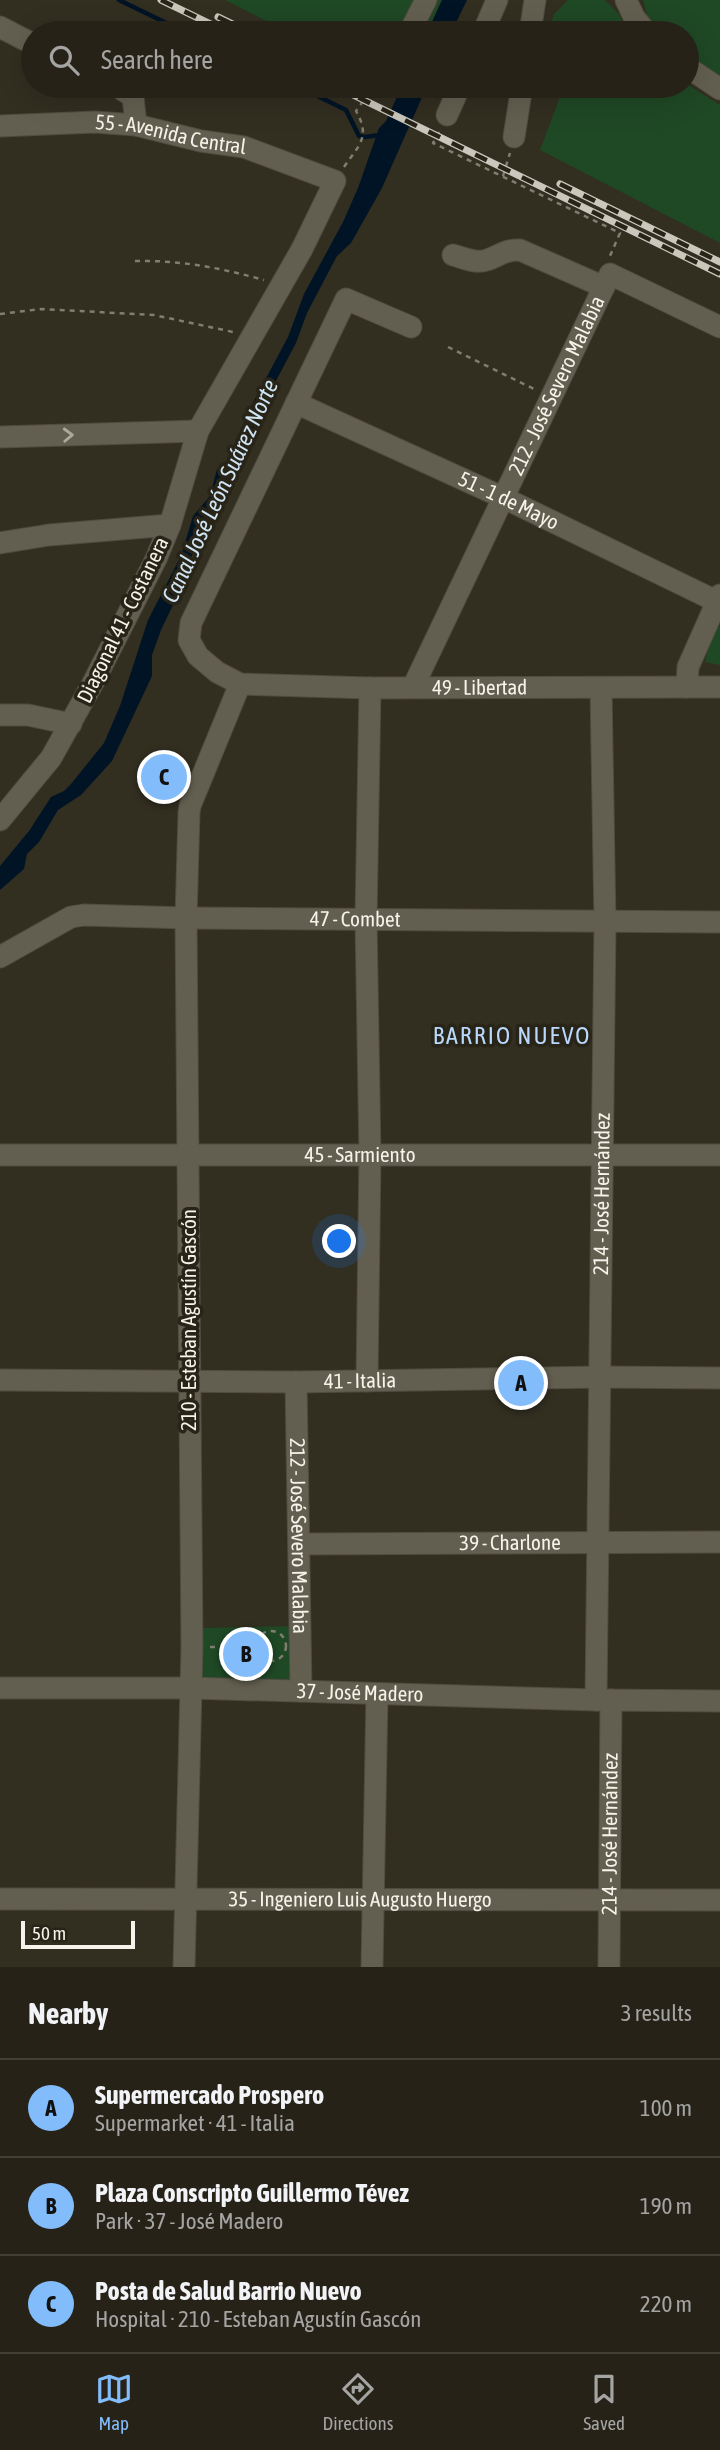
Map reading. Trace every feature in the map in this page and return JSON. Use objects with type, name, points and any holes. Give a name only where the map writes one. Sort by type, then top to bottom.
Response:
[{"type":"street","points":[[415,21],[426,0]]},
{"type":"street","points":[[488,21],[497,0]]},
{"type":"street","points":[[532,21],[535,0]]},
{"type":"street","points":[[626,0],[637,21]]},
{"type":"street","points":[[0,27],[21,38]]},
{"type":"street","points":[[699,75],[720,89]]},
{"type":"street","points":[[133,98],[136,125]]},
{"type":"street","points":[[447,116],[455,98]]},
{"type":"street","points":[[514,137],[520,98]]},
{"type":"street","name":"55 - Avenida Central","points":[[0,126],[95,122],[136,125],[201,141],[244,147],[335,181]]},
{"type":"street","name":"Diagonal 41 - Costanera","points":[[0,820],[51,758],[71,724],[156,559],[170,526],[198,432],[302,249],[335,181]]},
{"type":"street","points":[[453,255],[472,261],[485,261],[511,249],[520,250],[607,280],[720,327]]},
{"type":"street","name":"212 - José Severo Malabia","points":[[413,687],[607,280]]},
{"type":"street","points":[[240,684],[217,672],[198,656],[190,640],[191,623],[296,403],[346,299],[411,327]]},
{"type":"street","name":"51 - 1 de Mayo","points":[[296,403],[719,600]]},
{"type":"street","points":[[0,437],[198,432]]},
{"type":"street","points":[[0,543],[49,535],[170,526]]},
{"type":"street","points":[[687,687],[688,667],[719,600]]},
{"type":"street","name":"49 - Libertad","points":[[240,684],[370,688],[720,687]]},
{"type":"street","name":"210 - Esteban Agustín Gascón","points":[[184,1967],[192,1647],[186,918],[190,806],[240,684]]},
{"type":"street","points":[[367,1381],[369,1154],[366,920],[370,688]]},
{"type":"street","name":"214 - José Hernández","points":[[601,689],[605,923],[597,1542],[610,1902],[609,1967]]},
{"type":"street","points":[[0,715],[28,715],[71,724]]},
{"type":"street","name":"47 - Combet","points":[[0,957],[71,917],[84,915],[605,923],[720,922]]},
{"type":"street","name":"45 - Sarmiento","points":[[0,1155],[720,1155]]},
{"type":"street","name":"41 - Italia","points":[[0,1380],[296,1382],[601,1377],[720,1378]]},
{"type":"street","name":"212 - José Severo Malabia","points":[[296,1382],[301,1691]]},
{"type":"street","name":"39 - Charlone","points":[[300,1544],[720,1542]]},
{"type":"street","name":"37 - José Madero","points":[[0,1688],[191,1688],[604,1700],[720,1700]]},
{"type":"street","points":[[372,1967],[377,1694]]},
{"type":"street","name":"35 - Ingeniero Luis Augusto Huergo","points":[[0,1899],[610,1902],[720,1900]]},
{"type":"path","points":[[335,181],[361,142],[364,124],[356,111],[365,98]]},
{"type":"path","points":[[447,116],[433,143],[620,233],[605,267],[607,280]]},
{"type":"path","points":[[503,176],[514,137]]},
{"type":"path","points":[[135,261],[180,262],[223,269],[281,285]]},
{"type":"path","points":[[0,314],[41,309],[154,315],[252,336]]},
{"type":"path","points":[[448,347],[550,397]]},
{"type":"path","points":[[272,1631],[284,1639],[286,1648],[282,1657],[273,1661],[263,1659],[256,1646],[259,1637],[272,1631]]},
{"type":"path","points":[[192,1647],[256,1646]]},
{"type":"green space","points":[[225,0],[442,0],[432,21],[266,21]]},
{"type":"green space","points":[[568,0],[605,0],[622,21],[552,21],[554,14]]},
{"type":"green space","points":[[643,0],[720,0],[720,77],[699,62],[699,21],[648,19]]},
{"type":"green space","points":[[699,92],[720,105],[720,243],[540,150],[560,98],[699,98]]},
{"type":"green space","points":[[713,626],[720,627],[720,665],[705,662]]},
{"type":"green space","points":[[292,1626],[295,1683],[198,1680],[199,1628]]},
{"type":"water","points":[[442,0],[467,0],[457,21],[432,21]]},
{"type":"water","name":"Canal José León Suárez Norte","points":[[397,98],[422,98],[382,188],[351,243],[337,256],[307,313],[296,343],[270,392],[253,441],[243,459],[230,468],[222,499],[212,510],[187,567],[187,589],[173,605],[161,630],[152,655],[152,676],[112,761],[81,795],[58,810],[39,842],[27,854],[24,869],[0,890],[0,866],[29,831],[51,797],[71,784],[104,743],[120,706],[148,620],[181,556],[193,516],[210,496],[217,469],[227,461],[238,442],[247,414],[288,337],[304,294],[343,222],[379,128],[386,121]]},
{"type":"building","points":[[148,761],[186,778],[180,792],[141,776]]},
{"type":"waterway","points":[[119,0],[162,21]]},
{"type":"waterway","points":[[322,98],[346,110],[359,136],[380,135]]},
{"type":"railway","points":[[161,0],[204,21]]},
{"type":"railway","points":[[218,17],[226,21]]},
{"type":"railway","points":[[360,98],[720,274]]},
{"type":"railway","points":[[560,184],[720,262]]},
{"type":"place","name":"Posta de Salud Barrio Nuevo","points":[[164,777]]},
{"type":"place","name":"Supermercado Prospero","points":[[521,1383]]},
{"type":"place","name":"Plaza Conscripto Guillermo Tévez","points":[[246,1654]]},
{"type":"district","name":"BARRIO NUEVO","points":[[512,1036]]}]
